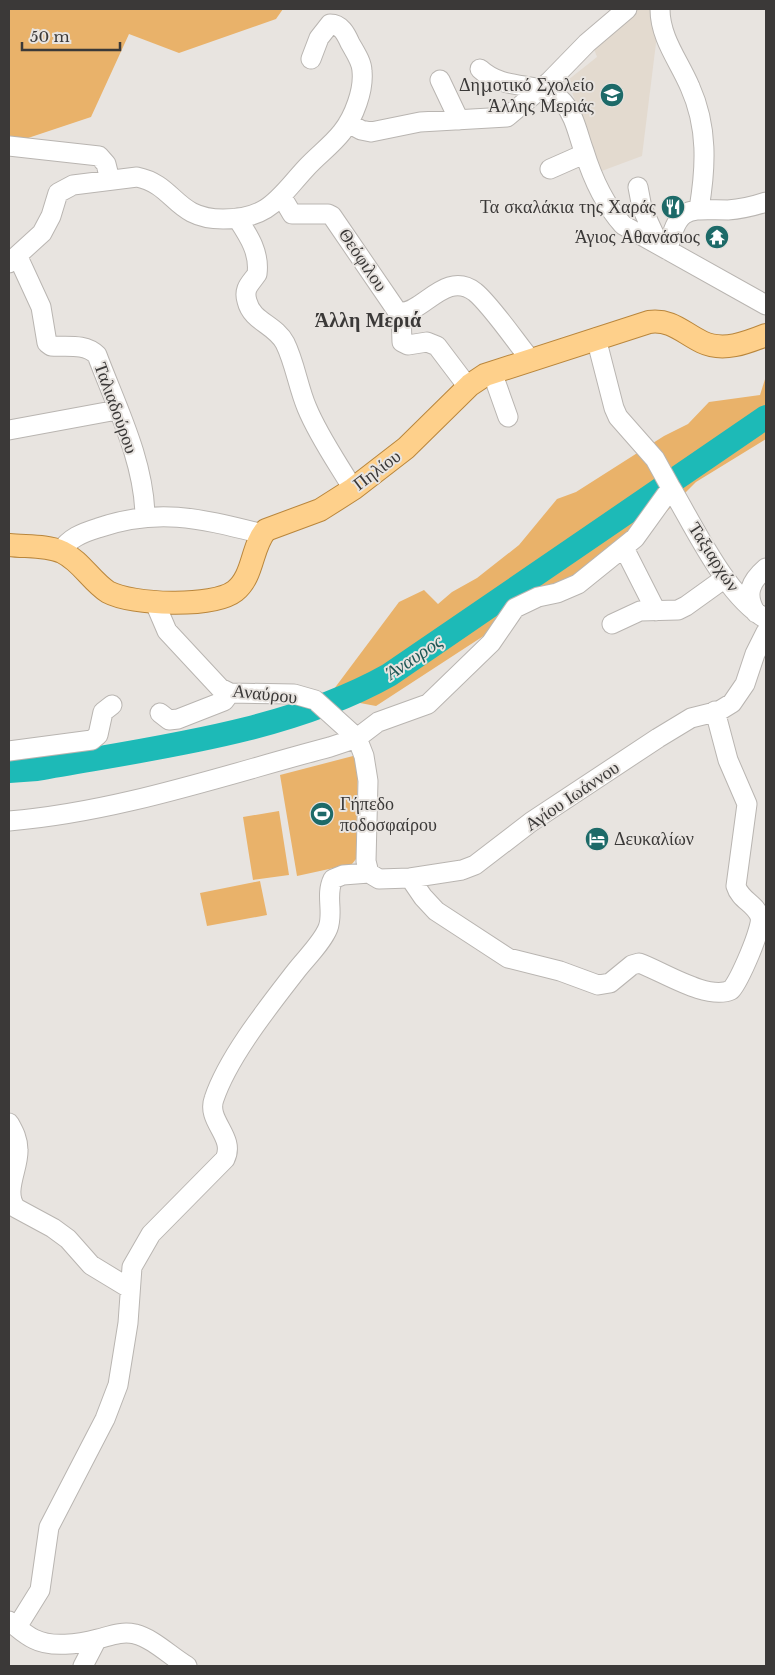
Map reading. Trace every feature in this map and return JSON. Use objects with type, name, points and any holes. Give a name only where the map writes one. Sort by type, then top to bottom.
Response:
[{"type":"main road","name":"Πηλίου","points":[[263,534],[275,525],[320,510],[353,489],[406,448],[468,387],[492,372],[596,338],[656,321],[670,323],[702,342],[718,346],[738,345],[766,335]]},
{"type":"main road","points":[[9,545],[48,548],[60,552],[73,559],[98,584],[114,595],[128,600],[155,603],[216,599],[235,591],[245,578],[263,534]]},
{"type":"street","points":[[348,123],[361,130],[371,132],[420,122],[507,116],[541,89],[587,43],[627,9]]},
{"type":"street","points":[[660,9],[664,36],[693,94],[702,130],[706,170],[699,208]]},
{"type":"street","points":[[13,260],[44,229],[59,192],[73,185],[137,177],[146,179],[159,185],[183,208],[191,213],[213,218],[237,218],[258,212],[282,197],[306,167],[341,133],[348,123],[360,91],[362,70],[344,31],[334,24],[327,25],[319,38],[311,59]]},
{"type":"street","points":[[480,69],[498,82],[541,89],[556,95],[572,116],[584,154],[602,193],[617,218],[631,231],[664,247],[766,305]]},
{"type":"street","points":[[440,80],[459,120]]},
{"type":"street","points":[[9,146],[99,156],[106,164],[110,180]]},
{"type":"street","points":[[550,169],[584,154]]},
{"type":"street","points":[[638,187],[642,208],[664,247]]},
{"type":"street","name":"Θεόφιλου","points":[[282,197],[292,214],[328,214],[332,216],[397,311],[401,313]]},
{"type":"street","points":[[664,247],[680,218],[689,211],[699,208],[736,209],[766,202]]},
{"type":"street","points":[[237,218],[249,236],[258,260],[258,274],[247,288],[248,304],[256,318],[272,328],[284,342],[315,426],[353,489]]},
{"type":"street","name":"Ταλιαδούρου","points":[[13,260],[41,307],[47,343],[51,346],[84,347],[92,350],[97,355],[140,473],[145,516]]},
{"type":"street","points":[[468,387],[437,346],[429,342],[408,345],[402,342],[401,313],[409,311],[442,289],[462,287],[469,289],[482,300],[530,359]]},
{"type":"street","name":"Ταξιαρχών","points":[[596,338],[618,417],[655,459],[725,578],[737,594],[762,616]]},
{"type":"street","points":[[492,372],[508,417]]},
{"type":"street","points":[[9,430],[118,410]]},
{"type":"street","points":[[9,821],[59,816],[111,806],[330,747],[357,738],[378,722],[428,704],[490,643],[515,608],[538,597],[557,593],[578,584],[601,563],[624,548],[644,527],[670,487]]},
{"type":"street","points":[[60,552],[67,542],[82,533],[121,520],[145,516],[188,518],[263,534]]},
{"type":"street","points":[[624,548],[656,611]]},
{"type":"street","points":[[762,616],[751,604],[749,590],[755,578],[766,568]]},
{"type":"street","points":[[612,624],[636,612],[678,610],[725,578]]},
{"type":"street","name":"Αναύρου","points":[[155,603],[167,631],[220,688],[230,693],[294,694],[315,700],[357,738],[364,756],[368,781],[366,861],[369,873]]},
{"type":"street","name":"Αγίου Ιωάννου","points":[[129,1288],[132,1267],[151,1234],[225,1158],[229,1151],[212,1112],[213,1100],[232,1062],[260,1020],[328,928],[330,888],[333,879],[343,875],[369,873],[379,879],[410,878],[462,870],[475,865],[531,822],[658,738],[691,718],[726,707],[739,696],[766,632]]},
{"type":"street","points":[[160,713],[169,720],[185,717],[224,701],[230,693]]},
{"type":"street","points":[[9,751],[92,740],[98,735],[103,712],[112,705]]},
{"type":"street","points":[[410,878],[423,897],[436,911],[508,958],[560,971],[598,985],[610,983],[632,965],[639,963],[705,990],[724,993],[731,990],[758,932],[760,920],[756,911],[742,897],[736,886],[747,804],[728,760],[715,711]]},
{"type":"street","points":[[9,1123],[17,1138],[18,1149],[10,1190],[12,1203],[16,1208],[54,1228],[68,1239],[91,1265],[129,1288],[128,1323],[118,1385],[105,1419],[49,1527],[40,1590],[13,1624],[32,1638],[43,1643],[68,1644],[114,1634],[136,1634],[160,1647],[187,1666]]},
{"type":"street","points":[[83,1666],[97,1639]]},
{"type":"shaded area","points":[[9,9],[283,9],[276,19],[179,53],[129,34],[91,117],[22,140],[9,139]]},
{"type":"shaded area","name":"Δημοτικό Σχολείο Άλλης Μεριάς","points":[[637,9],[652,9],[658,27],[642,156],[599,172],[568,80],[597,57],[593,46]]},
{"type":"shaded area","points":[[766,376],[766,439],[696,482],[668,510],[631,540],[376,706],[328,697],[399,602],[424,590],[438,604],[452,592],[477,578],[519,545],[557,499],[576,492],[664,436],[688,424],[709,402],[760,395]]},
{"type":"shaded area","name":"Γήπεδο ποδοσφαίρου","points":[[353,756],[358,760],[356,859],[352,864],[297,876],[280,775]]},
{"type":"shaded area","points":[[279,811],[289,875],[253,880],[243,817]]},
{"type":"shaded area","points":[[260,881],[267,915],[207,926],[200,893]]},
{"type":"waterway","name":"Άναυρος","points":[[9,771],[37,769],[218,736],[263,725],[349,695],[389,675],[766,417]]},
{"type":"place","name":"Δημοτικό Σχολείο Άλλης Μεριάς","points":[[612,95]]},
{"type":"place","name":"Τα σκαλάκια της Χαράς","points":[[673,207]]},
{"type":"place","name":"Άγιος Αθανάσιος","points":[[717,237]]},
{"type":"place","name":"Γήπεδο ποδοσφαίρου","points":[[322,814]]},
{"type":"place","name":"Δευκαλίων","points":[[597,839]]},
{"type":"district","name":"Άλλη Μεριά","points":[[368,320]]}]
